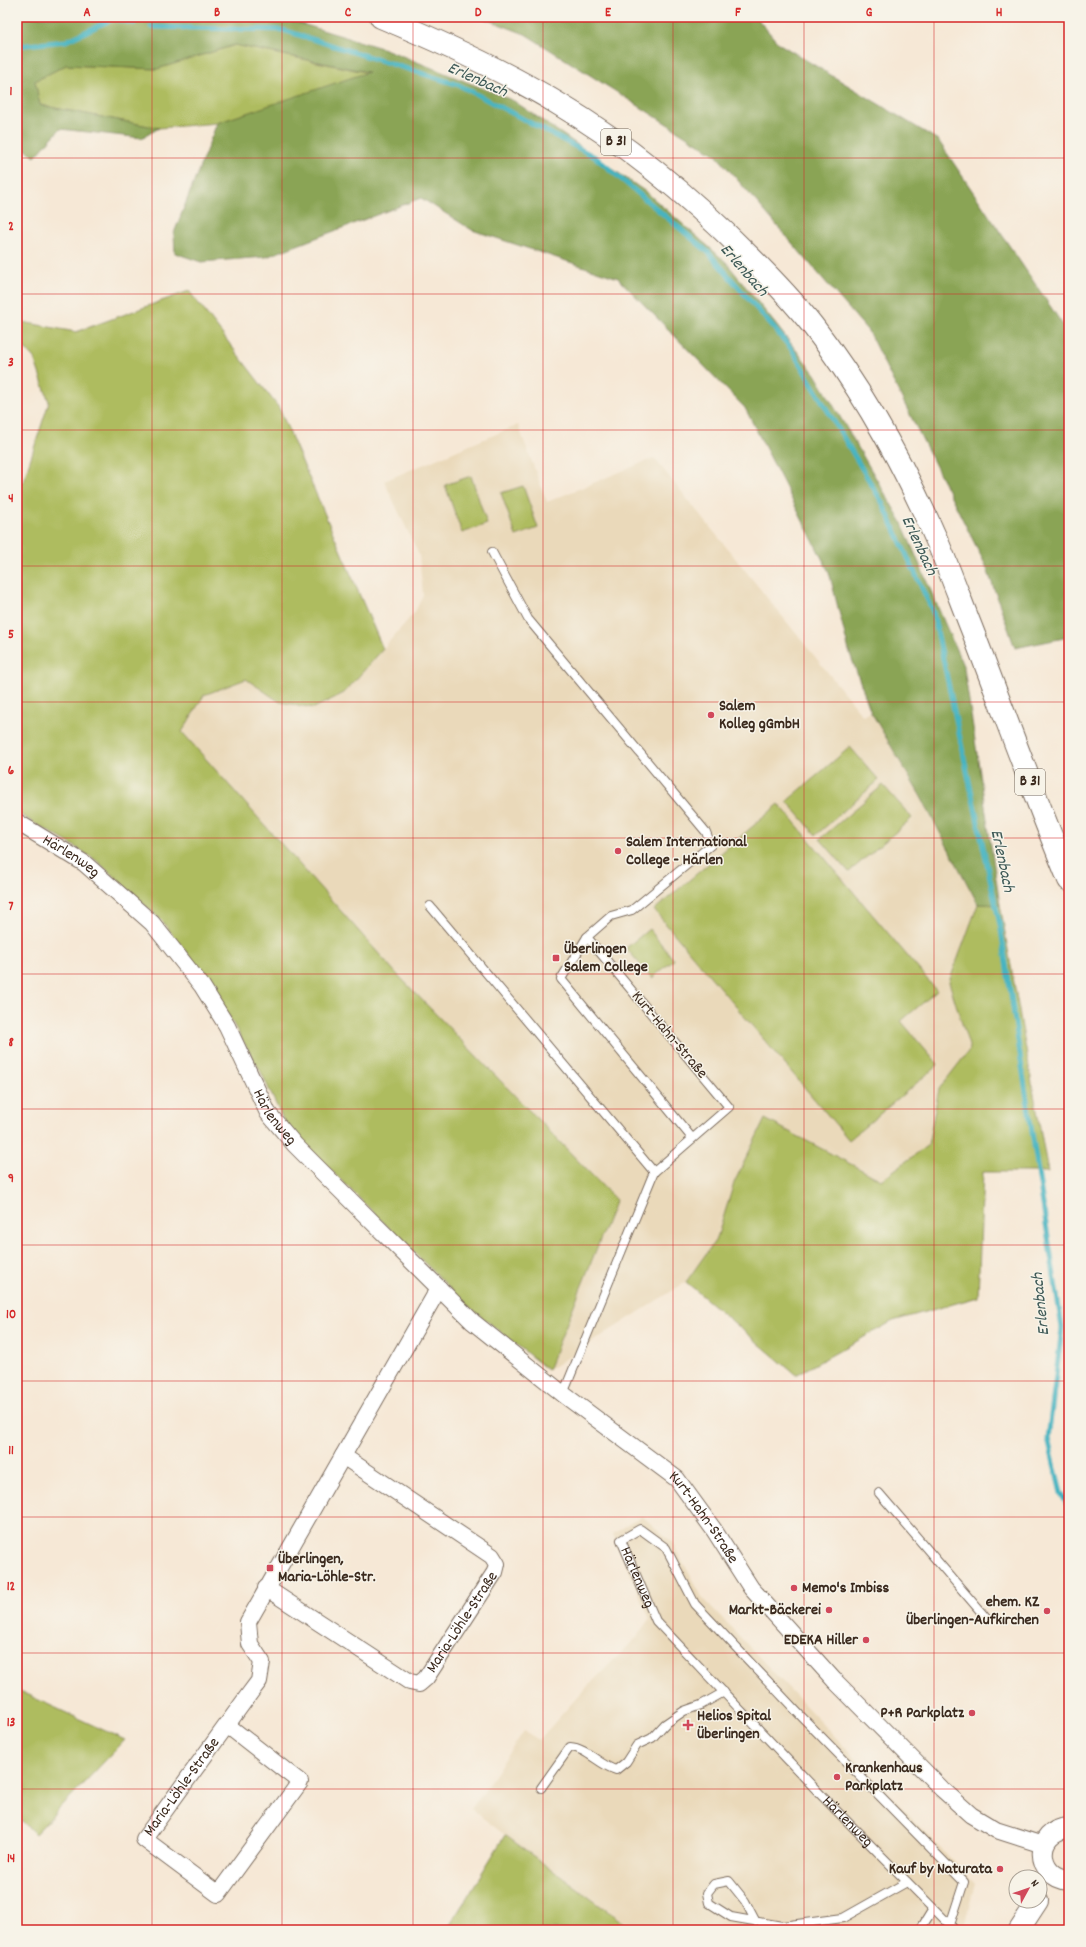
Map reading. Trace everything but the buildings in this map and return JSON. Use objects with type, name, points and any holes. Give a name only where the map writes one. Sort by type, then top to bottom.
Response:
[{"type":"main road","name":"B 31","points":[[381,17],[496,68],[558,103],[609,137],[664,178],[723,230],[772,280],[812,324],[849,375],[876,421],[910,484],[937,542],[1069,880]]},
{"type":"street","name":"Härlenweg","points":[[17,822],[84,863],[152,923],[202,986],[227,1026],[268,1113],[295,1145],[474,1322],[562,1394]]},
{"type":"street","name":"Maria-Löhle-Straße","points":[[227,1725],[300,1782],[218,1894],[144,1839],[259,1681],[262,1662],[250,1644],[248,1622],[266,1588],[439,1288]]},
{"type":"street","name":"Kurt-Hahn-Straße","points":[[562,1394],[677,1479],[714,1530],[751,1588],[834,1680],[942,1789],[971,1815],[996,1830],[1043,1845]]},
{"type":"street","name":"Maria-Löhle-Straße","points":[[266,1588],[410,1682],[419,1684],[426,1678],[495,1572],[497,1564],[492,1556],[343,1456]]},
{"type":"street","points":[[1048,1891],[1062,1878],[1047,1868],[1043,1859],[1043,1845],[1052,1833],[1062,1828],[1069,1828]]},
{"type":"street","points":[[1019,1930],[1033,1909]]},
{"type":"lane","points":[[492,552],[528,618],[706,832],[711,845],[632,910],[611,916],[587,937],[561,978],[692,1138]]},
{"type":"lane","points":[[430,906],[654,1172]]},
{"type":"lane","name":"Kurt-Hahn-Straße","points":[[562,1394],[654,1172],[729,1107],[587,937]]},
{"type":"lane","points":[[879,1493],[987,1619]]},
{"type":"lane","name":"Härlenweg","points":[[640,1529],[666,1548],[695,1604],[798,1714],[964,1882],[952,1928],[656,1620],[621,1540],[640,1529]]},
{"type":"lane","points":[[541,1788],[570,1747],[579,1748],[606,1767],[616,1770],[626,1762],[637,1745],[652,1738],[665,1724],[684,1711],[701,1705],[724,1692]]},
{"type":"lane","points":[[756,1922],[745,1901],[729,1881],[714,1884],[707,1893],[709,1904],[731,1917],[756,1922],[782,1926],[843,1918],[907,1882]]},
{"type":"lane","points":[[920,1930],[933,1909]]},
{"type":"shaded area","name":"Salem International College - Härlen","points":[[518,425],[547,502],[654,458],[863,716],[871,712],[921,797],[978,904],[949,982],[971,1049],[939,1089],[928,1145],[881,1180],[765,1119],[734,1183],[717,1238],[686,1282],[548,1370],[616,1200],[395,972],[182,732],[204,695],[246,679],[280,702],[314,708],[344,693],[415,612],[423,595],[419,555],[384,481]]},
{"type":"shaded area","name":"Helios Spital Überlingen","points":[[642,1516],[672,1542],[702,1597],[975,1884],[963,1930],[447,1930],[505,1835],[471,1809],[524,1731],[539,1740],[581,1693],[638,1636],[650,1619],[613,1534]]},
{"type":"green space","points":[[17,17],[279,17],[385,49],[514,101],[646,192],[726,262],[815,374],[901,521],[964,668],[1000,905],[978,904],[921,797],[871,712],[849,651],[829,572],[745,408],[618,278],[472,230],[421,198],[266,257],[201,262],[175,253],[174,233],[217,123],[368,72],[235,45],[157,69],[66,65],[35,81],[40,105],[159,128],[142,138],[60,129],[35,157],[17,143]]},
{"type":"green space","points":[[480,17],[756,17],[778,43],[938,140],[1069,334],[1069,637],[1015,648],[986,566],[868,331],[716,155],[525,34]]},
{"type":"green space","points":[[235,45],[369,73],[217,123],[159,128],[40,105],[35,81],[66,65],[157,69]]},
{"type":"green space","points":[[189,291],[279,408],[383,649],[344,693],[314,708],[280,702],[246,679],[204,695],[182,732],[395,972],[616,1200],[548,1370],[468,1306],[286,1126],[261,1072],[206,977],[161,920],[97,861],[17,813],[17,481],[23,482],[49,402],[34,358],[17,340],[17,321],[76,332]]},
{"type":"green space","points":[[471,476],[487,524],[462,533],[445,485]]},
{"type":"green space","points":[[523,486],[538,528],[516,536],[501,493]]},
{"type":"green space","points":[[850,747],[879,780],[816,835],[787,801]]},
{"type":"green space","points":[[883,785],[912,818],[849,872],[820,839]]},
{"type":"green space","points":[[779,804],[937,991],[901,1021],[938,1065],[849,1140],[654,910]]},
{"type":"green space","points":[[978,904],[1000,905],[1048,1172],[983,1172],[978,1297],[893,1321],[796,1375],[686,1282],[717,1238],[734,1183],[765,1119],[881,1180],[928,1145],[939,1089],[970,1049],[949,982]]},
{"type":"green space","points":[[649,929],[674,960],[652,978],[626,948]]},
{"type":"green space","points":[[17,1690],[125,1740],[35,1834],[17,1816]]},
{"type":"green space","points":[[505,1835],[633,1930],[447,1930]]},
{"type":"waterway","points":[[17,46],[66,41],[117,17]]},
{"type":"waterway","name":"Erlenbach","points":[[115,19],[134,23]]},
{"type":"waterway","name":"Erlenbach","points":[[151,27],[283,30],[459,85],[595,157],[708,252],[790,347],[883,504],[933,612],[1001,930],[1062,1328],[1048,1439],[1061,1493],[1069,1508]]},
{"type":"place","name":"Salem Kolleg gGmbH","points":[[711,715]]},
{"type":"place","name":"Salem International College - Härlen","points":[[618,851]]},
{"type":"place","name":"Überlingen Salem College","points":[[556,958]]},
{"type":"place","name":"Überlingen, Maria-Löhle-Str.","points":[[270,1568]]},
{"type":"place","name":"Memo's Imbiss","points":[[794,1588]]},
{"type":"place","name":"Markt-Bäckerei","points":[[829,1610]]},
{"type":"place","name":"ehem. KZ Überlingen-Aufkirchen","points":[[1047,1611]]},
{"type":"place","name":"EDEKA Hiller","points":[[866,1640]]},
{"type":"place","name":"P+R Parkplatz","points":[[972,1713]]},
{"type":"place","name":"Helios Spital Überlingen","points":[[688,1725]]},
{"type":"place","name":"Krankenhaus Parkplatz","points":[[837,1777]]},
{"type":"place","name":"Kauf by Naturata","points":[[1000,1869]]}]
